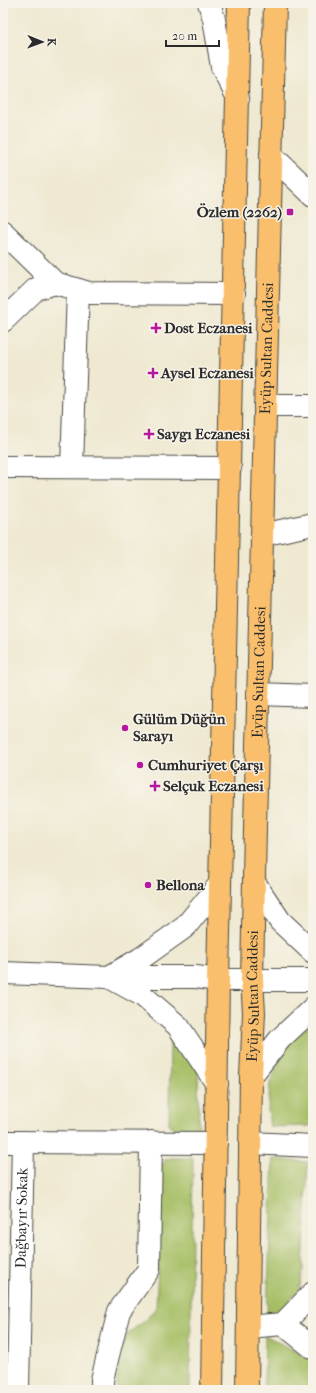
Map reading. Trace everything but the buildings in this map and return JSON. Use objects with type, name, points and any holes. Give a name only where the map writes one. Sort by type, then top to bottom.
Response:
[{"type":"main road","points":[[212,1390],[218,980],[234,294],[239,3]]},
{"type":"main road","name":"Eyüp Sultan Caddesi","points":[[247,1390],[251,1076],[254,1013],[252,980],[275,3]]},
{"type":"street","points":[[209,3],[214,19],[222,66],[238,98]]},
{"type":"street","points":[[274,32],[287,3]]},
{"type":"street","points":[[271,155],[313,195]]},
{"type":"street","points":[[3,232],[55,283],[89,293],[234,294]]},
{"type":"street","points":[[3,321],[36,289],[55,283]]},
{"type":"street","points":[[72,467],[78,290]]},
{"type":"street","points":[[265,406],[313,406]]},
{"type":"street","points":[[3,467],[230,468]]},
{"type":"street","points":[[262,535],[313,524]]},
{"type":"street","points":[[258,694],[313,696]]},
{"type":"street","points":[[254,882],[280,921],[313,952]]},
{"type":"street","points":[[110,976],[140,959],[185,927],[220,884]]},
{"type":"street","points":[[3,973],[196,977],[218,980],[313,980]]},
{"type":"street","points":[[110,976],[142,995],[178,1026],[217,1084]]},
{"type":"street","points":[[251,1076],[280,1039],[313,1008]]},
{"type":"street","points":[[13,1142],[216,1143]]},
{"type":"street","name":"Dağbayır Sokak","points":[[13,1142],[18,1390]]},
{"type":"street","points":[[102,1390],[102,1380],[119,1311],[149,1269],[151,1142]]},
{"type":"street","points":[[250,1143],[313,1146]]},
{"type":"street","points":[[248,1327],[282,1324],[313,1293]]},
{"type":"street","points":[[282,1324],[313,1348]]},
{"type":"green space","points":[[313,1023],[313,1088],[310,1126],[270,1127],[268,1111],[270,1083],[280,1059],[295,1036]]},
{"type":"green space","points":[[170,1032],[198,1069],[199,1130],[176,1130],[169,1125]]},
{"type":"green space","points":[[193,1158],[190,1390],[117,1390],[118,1355],[128,1333],[142,1323],[156,1308],[161,1166],[166,1159]]},
{"type":"green space","points":[[273,1159],[308,1162],[303,1271],[299,1291],[286,1305],[275,1312],[267,1313]]},
{"type":"green space","points":[[265,1335],[313,1361],[313,1390],[264,1390]]},
{"type":"place","name":"Özlem (2262)","points":[[290,212]]},
{"type":"place","name":"Dost Eczanesi","points":[[156,328]]},
{"type":"place","name":"Aysel Eczanesi","points":[[153,373]]},
{"type":"place","name":"Saygı Eczanesi","points":[[149,434]]},
{"type":"place","name":"Gülüm Düğün Sarayı","points":[[125,728]]},
{"type":"place","name":"Cumhuriyet Çarşı","points":[[140,765]]},
{"type":"place","name":"Selçuk Eczanesi","points":[[155,786]]},
{"type":"place","name":"Bellona","points":[[148,885]]}]
